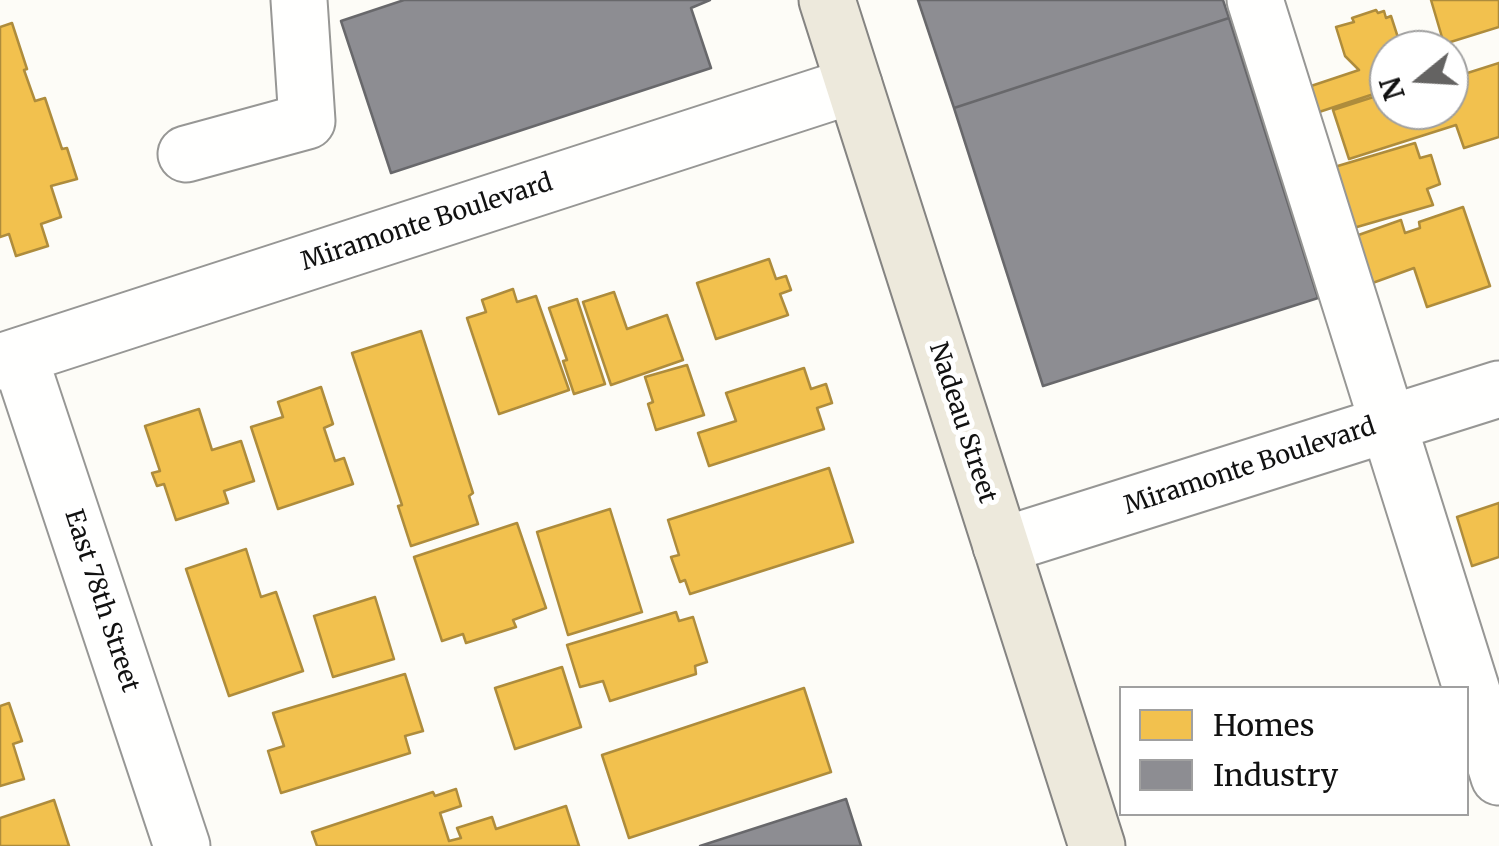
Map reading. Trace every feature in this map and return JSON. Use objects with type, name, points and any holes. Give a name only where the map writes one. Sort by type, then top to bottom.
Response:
[{"type":"main road","name":"Nadeau Street","points":[[827,0],[1097,846]]},
{"type":"street","points":[[186,154],[307,121],[299,0]]},
{"type":"street","points":[[1255,0],[1499,777]]},
{"type":"street","name":"Miramonte Boulevard","points":[[10,359],[854,85]]},
{"type":"street","name":"East 78th Street","points":[[10,359],[182,846]]},
{"type":"street","name":"Miramonte Boulevard","points":[[1001,546],[1499,389]]},
{"type":"building: Homes","points":[[1431,0],[1499,0],[1499,27],[1469,36],[1469,30],[1440,30]]},
{"type":"building: Homes","points":[[1384,11],[1386,18],[1391,16],[1396,30],[1369,30],[1369,96],[1316,113],[1308,87],[1359,70],[1345,56],[1336,27],[1354,22],[1352,18]]},
{"type":"building: Homes","points":[[12,23],[35,101],[45,98],[77,179],[51,186],[61,217],[41,224],[48,246],[16,256],[9,234],[0,237],[0,27]]},
{"type":"building: Homes","points":[[1499,63],[1499,137],[1464,148],[1458,130],[1469,130],[1469,73]]},
{"type":"building: Homes","points":[[1369,98],[1369,130],[1440,130],[1349,159],[1333,110]]},
{"type":"building: Homes","points":[[1415,143],[1420,158],[1431,155],[1440,184],[1427,189],[1433,205],[1350,229],[1331,168]]},
{"type":"building: Homes","points":[[1463,207],[1490,286],[1427,307],[1414,268],[1367,285],[1350,238],[1401,220],[1405,233],[1420,228],[1419,222]]},
{"type":"building: Homes","points":[[769,259],[776,279],[786,276],[791,290],[780,294],[788,315],[716,339],[697,283]]},
{"type":"building: Homes","points":[[513,289],[517,302],[536,296],[569,390],[499,414],[467,318],[486,312],[482,300]]},
{"type":"building: Homes","points":[[614,292],[627,329],[667,315],[683,360],[611,385],[583,302]]},
{"type":"building: Homes","points":[[577,299],[605,384],[574,394],[549,308]]},
{"type":"building: Homes","points":[[421,331],[473,493],[469,496],[478,524],[411,546],[398,506],[402,505],[352,353]]},
{"type":"building: Homes","points":[[687,365],[704,415],[656,430],[645,377]]},
{"type":"building: Homes","points":[[804,368],[811,389],[826,384],[832,403],[817,408],[824,429],[709,466],[698,433],[736,421],[726,393]]},
{"type":"building: Homes","points":[[321,387],[333,424],[324,428],[335,461],[344,458],[353,484],[278,509],[251,427],[283,417],[278,402]]},
{"type":"building: Homes","points":[[199,409],[212,450],[241,441],[254,481],[224,491],[228,503],[176,520],[164,484],[157,486],[152,473],[160,471],[145,426]]},
{"type":"building: Homes","points":[[829,468],[853,542],[690,594],[685,580],[680,582],[671,557],[679,555],[668,520]]},
{"type":"building: Homes","points":[[1499,503],[1499,557],[1472,566],[1457,517]]},
{"type":"building: Homes","points":[[610,509],[642,612],[568,635],[537,532]]},
{"type":"building: Homes","points":[[517,523],[546,608],[513,620],[516,627],[466,643],[463,634],[442,641],[414,557]]},
{"type":"building: Homes","points":[[246,549],[261,597],[276,592],[303,671],[229,696],[186,569]]},
{"type":"building: Homes","points":[[375,597],[394,659],[333,677],[314,616]]},
{"type":"building: Homes","points":[[676,612],[679,621],[693,617],[707,662],[695,666],[696,674],[610,701],[603,681],[580,687],[567,645]]},
{"type":"building: Homes","points":[[562,667],[581,727],[515,749],[495,688]]},
{"type":"building: Homes","points":[[405,674],[423,731],[405,736],[410,753],[281,793],[268,751],[284,746],[273,713]]},
{"type":"building: Homes","points":[[804,688],[831,772],[629,838],[602,755]]},
{"type":"building: Homes","points":[[9,703],[22,741],[13,744],[24,779],[0,786],[0,706]]},
{"type":"building: Homes","points":[[456,789],[461,806],[440,813],[449,841],[461,838],[457,828],[492,817],[496,829],[566,806],[579,846],[317,846],[312,832],[433,792],[435,796]]},
{"type":"building: Homes","points":[[54,800],[69,846],[0,846],[0,818]]},
{"type":"building: Industry","points":[[404,0],[710,0],[691,8],[711,68],[391,173],[341,21]]},
{"type":"building: Industry","points":[[918,0],[1223,0],[1229,18],[954,108]]},
{"type":"building: Industry","points":[[1229,18],[1318,298],[1043,386],[954,108]]},
{"type":"building: Industry","points":[[846,799],[861,846],[700,846]]}]
